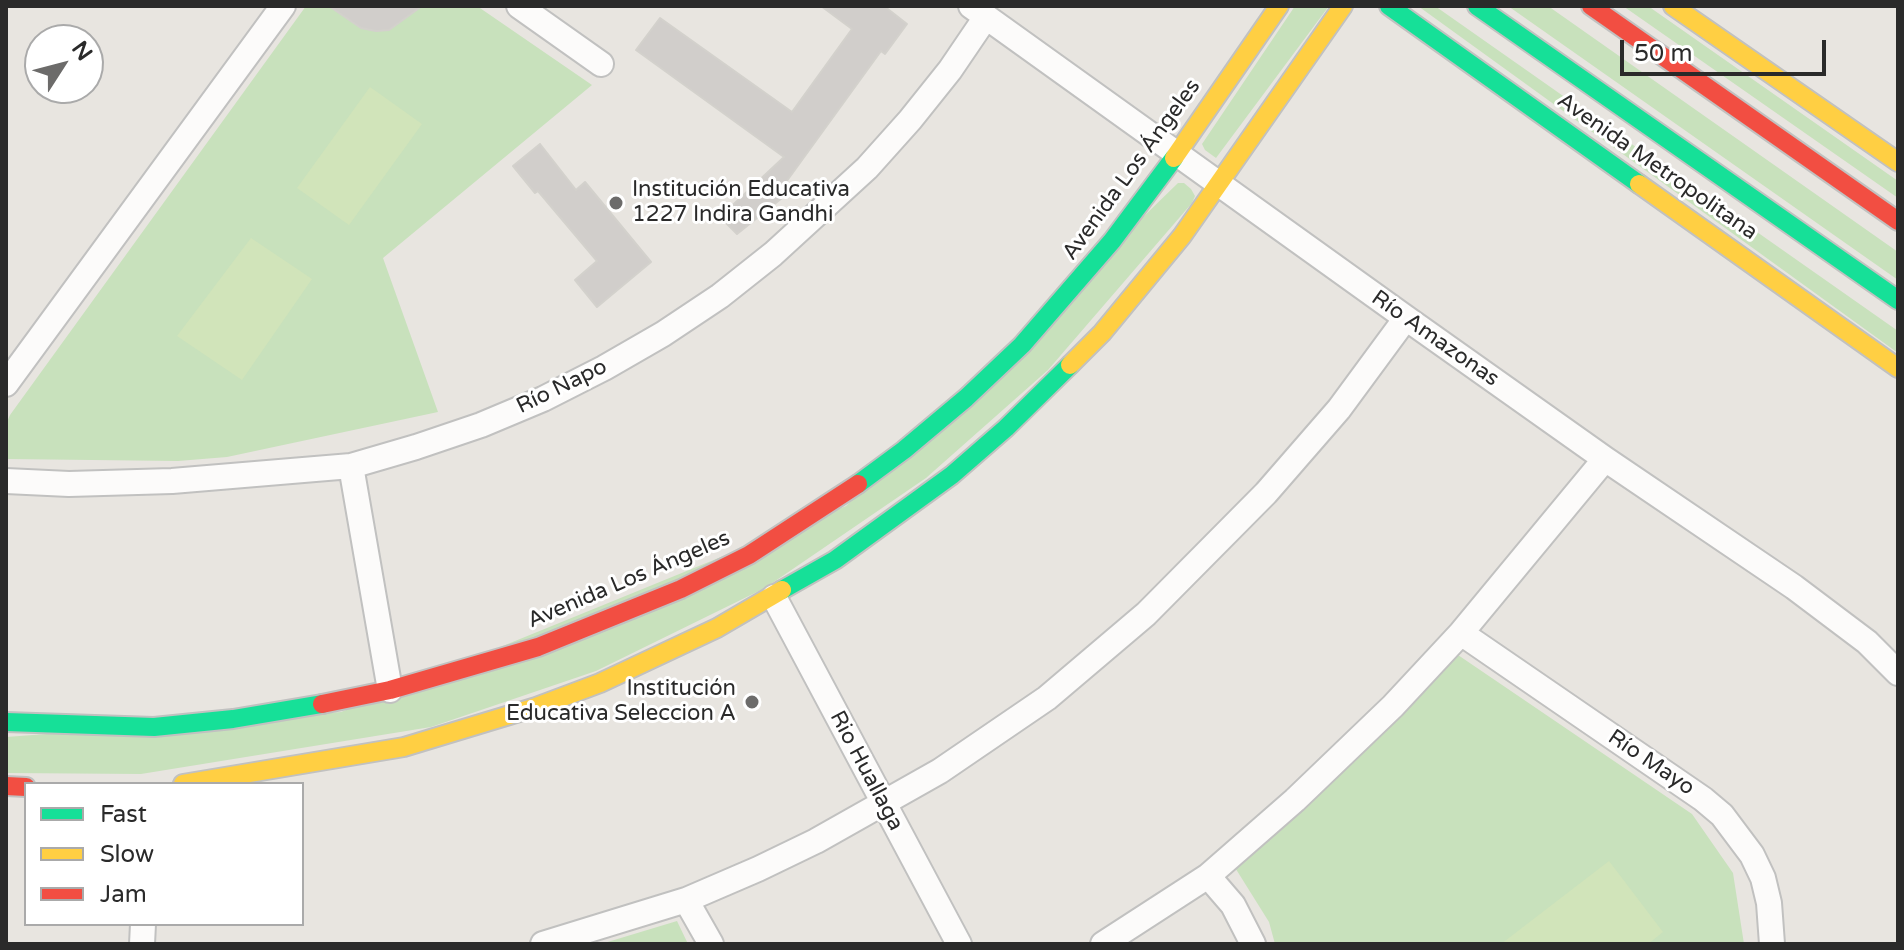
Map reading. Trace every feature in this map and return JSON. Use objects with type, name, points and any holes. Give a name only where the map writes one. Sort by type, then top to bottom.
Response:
[{"type":"street","points":[[6,384],[283,6]]},
{"type":"street","points":[[519,6],[601,64]]},
{"type":"street","name":"Avenida Los Ángeles","points":[[6,722],[154,727],[249,716],[390,690],[538,647],[681,589],[749,555],[839,498],[904,450],[1022,345],[1095,262],[1177,154],[1279,6]]},
{"type":"street","points":[[195,782],[404,747],[470,729],[600,683],[706,634],[835,560],[895,519],[1006,428],[1058,379],[1112,321],[1182,236],[1343,6]]},
{"type":"street","name":"Avenida Metropolitana","points":[[1389,6],[1898,368]]},
{"type":"street","name":"Avenida Metropolitana","points":[[1477,6],[1898,300]]},
{"type":"street","points":[[1591,6],[1898,221]]},
{"type":"street","points":[[1673,6],[1898,162]]},
{"type":"street","name":"Río Amazonas","points":[[979,12],[1605,459],[1794,587],[1867,642],[1898,673]]},
{"type":"street","name":"Río Napo","points":[[6,481],[69,484],[172,481],[351,466],[468,430],[543,399],[604,368],[720,296],[773,254],[867,168],[950,70],[979,12]]},
{"type":"street","points":[[543,944],[686,900],[758,869],[883,804],[983,743],[1047,698],[1146,614],[1248,512],[1339,409],[1406,318]]},
{"type":"street","points":[[1103,944],[1208,876],[1295,800],[1393,706],[1461,633],[1605,459]]},
{"type":"street","points":[[351,466],[390,690]]},
{"type":"street","name":"Rio Huallaga","points":[[774,597],[959,944]]},
{"type":"street","name":"Río Mayo","points":[[1461,633],[1722,815],[1752,855],[1763,878],[1769,903],[1772,944]]},
{"type":"street","points":[[1208,876],[1233,905],[1253,944]]},
{"type":"street","points":[[686,900],[711,944]]},
{"type":"green space","points":[[306,6],[477,6],[592,85],[383,258],[438,412],[227,457],[178,461],[6,459],[6,424],[10,415]]},
{"type":"green space","points":[[1295,6],[1329,6],[1216,158],[1202,144]]},
{"type":"green space","points":[[1418,6],[1435,6],[1898,331],[1898,353]]},
{"type":"green space","points":[[1508,6],[1548,6],[1898,252],[1898,280]]},
{"type":"green space","points":[[1623,6],[1648,6],[1898,181],[1898,198]]},
{"type":"green space","points":[[370,87],[422,124],[349,225],[297,188]]},
{"type":"green space","points":[[1178,183],[1184,183],[1191,189],[1195,196],[1192,203],[1048,370],[926,478],[765,588],[596,671],[431,727],[141,774],[6,773],[6,737],[341,712],[846,506]]},
{"type":"green space","points":[[251,238],[312,279],[242,380],[177,336]]},
{"type":"green space","points":[[1458,655],[1692,814],[1733,873],[1744,944],[1275,944],[1269,922],[1234,866],[1346,766]]},
{"type":"green space","points":[[1609,861],[1663,932],[1648,944],[1501,944]]},
{"type":"green space","points":[[677,921],[688,944],[601,944]]},
{"type":"building","points":[[329,6],[422,6],[389,30],[376,31],[361,28]]},
{"type":"building","points":[[821,6],[884,6],[907,24],[885,54],[881,51],[781,189],[787,194],[737,234],[720,217],[784,157],[636,50],[660,18],[792,112],[852,29]]},
{"type":"building","points":[[540,144],[576,190],[585,182],[651,262],[597,307],[575,280],[597,261],[513,166]]},
{"type":"traffic: fast","points":[[1389,6],[1639,184]]},
{"type":"traffic: fast","points":[[1477,6],[1898,300]]},
{"type":"traffic: fast","points":[[858,484],[966,398],[1022,345],[1112,241],[1174,158]]},
{"type":"traffic: fast","points":[[782,590],[835,560],[952,475],[1006,428],[1070,365]]},
{"type":"traffic: fast","points":[[6,722],[154,727],[233,719],[322,704]]},
{"type":"traffic: slow","points":[[1174,158],[1279,6]]},
{"type":"traffic: slow","points":[[1070,365],[1102,333],[1182,236],[1343,6]]},
{"type":"traffic: slow","points":[[1673,6],[1898,162]]},
{"type":"traffic: slow","points":[[1639,184],[1898,368]]},
{"type":"traffic: slow","points":[[195,782],[404,747],[536,707],[600,683],[717,628],[782,590]]},
{"type":"traffic: jam","points":[[1591,6],[1898,221]]},
{"type":"traffic: jam","points":[[322,704],[390,690],[538,647],[681,589],[749,555],[858,484]]},
{"type":"traffic: jam","points":[[6,786],[24,787]]},
{"type":"place","name":"Institución Educativa 1227 Indira Gandhi","points":[[616,203]]},
{"type":"place","name":"Institución Educativa Seleccion A","points":[[752,702]]}]
